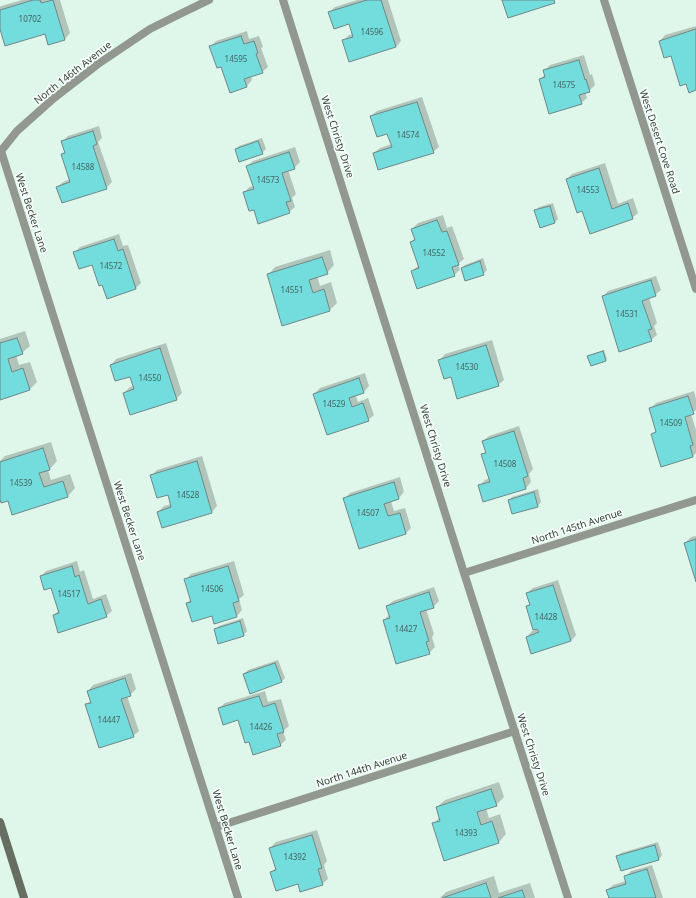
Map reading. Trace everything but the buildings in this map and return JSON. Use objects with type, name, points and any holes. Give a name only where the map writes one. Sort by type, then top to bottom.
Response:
[{"type":"main road","points":[[0,822],[24,898]]},
{"type":"street","name":"North 146th Avenue","points":[[1,151],[17,131],[54,98],[98,64],[150,29],[209,0]]},
{"type":"street","name":"West Christy Drive","points":[[282,0],[568,898]]},
{"type":"street","name":"West Desert Cove Road","points":[[604,0],[696,287]]},
{"type":"street","name":"West Becker Lane","points":[[1,151],[238,898]]},
{"type":"street","name":"North 145th Avenue","points":[[464,573],[696,500]]},
{"type":"street","name":"North 144th Avenue","points":[[216,827],[515,731]]}]
